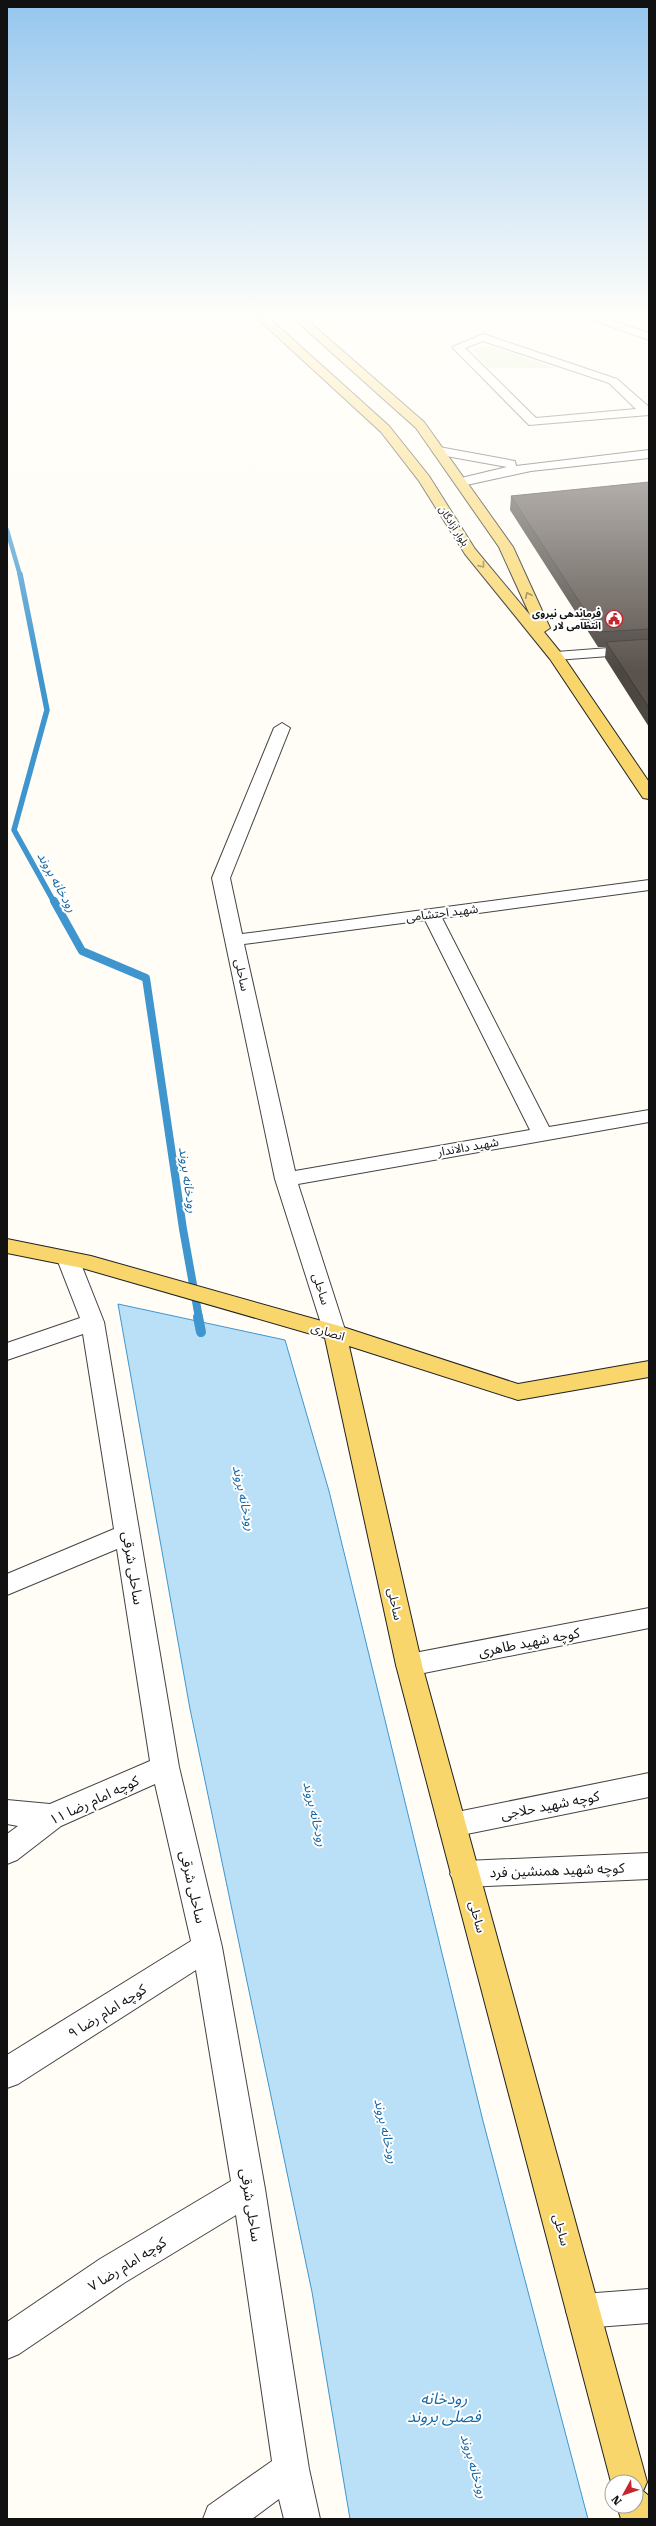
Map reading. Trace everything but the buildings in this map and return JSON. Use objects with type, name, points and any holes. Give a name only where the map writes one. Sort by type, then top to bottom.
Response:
[{"type":"main road","name":"بلوار آزادگان","points":[[390,436],[424,479],[470,551],[556,656],[649,794]]},
{"type":"main road","name":"بلوار آزادگان","points":[[428,436],[462,482],[506,547],[556,656]]},
{"type":"main road","name":"انصاری","points":[[7,1246],[75,1260],[336,1333],[518,1392],[649,1369]]},
{"type":"main road","name":"ساحلی","points":[[336,1333],[409,1665],[627,2474]]},
{"type":"street","points":[[439,451],[489,462],[532,466]]},
{"type":"street","points":[[462,482],[496,472],[532,466],[649,454]]},
{"type":"street","points":[[556,656],[649,649]]},
{"type":"street","name":"ساحلی","points":[[282,728],[221,878],[286,1179],[336,1333]]},
{"type":"street","name":"شهید احتشامی","points":[[235,940],[649,886]]},
{"type":"street","points":[[431,914],[542,1134]]},
{"type":"street","name":"شهید دالاندار","points":[[286,1179],[649,1116]]},
{"type":"street","name":"ساحلی شرقی","points":[[75,1260],[93,1322],[165,1767],[207,1947],[249,2189],[291,2469],[302,2519]]},
{"type":"street","points":[[7,1352],[93,1322]]},
{"type":"street","points":[[7,1584],[128,1534]]},
{"type":"street","name":"کوچه شهید طاهری","points":[[409,1665],[649,1618]]},
{"type":"street","name":"کوچه امام رضا ۱۱","points":[[7,1852],[52,1817],[165,1767]]},
{"type":"street","name":"کوچه شهید حلاجی","points":[[452,1825],[649,1785]]},
{"type":"street","points":[[7,1812],[52,1817]]},
{"type":"street","name":"کوچه شهید همنشین فرد","points":[[465,1874],[649,1866]]},
{"type":"street","name":"کوچه امام رضا ۹","points":[[7,2073],[207,1947]]},
{"type":"street","name":"کوچه امام رضا ۷","points":[[7,2342],[112,2272],[249,2189]]},
{"type":"street","points":[[583,2311],[649,2306]]},
{"type":"street","points":[[221,2519],[291,2469]]},
{"type":"water","name":"رودخانه فصلی بروند","points":[[118,1304],[285,1340],[329,1491],[483,2121],[588,2519],[350,2519],[312,2292],[190,1709]]},
{"type":"waterway","name":"رودخانه بروند","points":[[7,530],[20,575]]},
{"type":"waterway","name":"رودخانه بروند","points":[[20,574],[47,710],[14,830],[54,902]]},
{"type":"waterway","name":"رودخانه بروند","points":[[54,901],[82,951],[146,978],[183,1229],[199,1318]]},
{"type":"waterway","name":"رودخانه بروند","points":[[198,1317],[201,1332]]},
{"type":"place","name":"فرماندهی نیروی انتظامی لار","points":[[614,619]]}]
